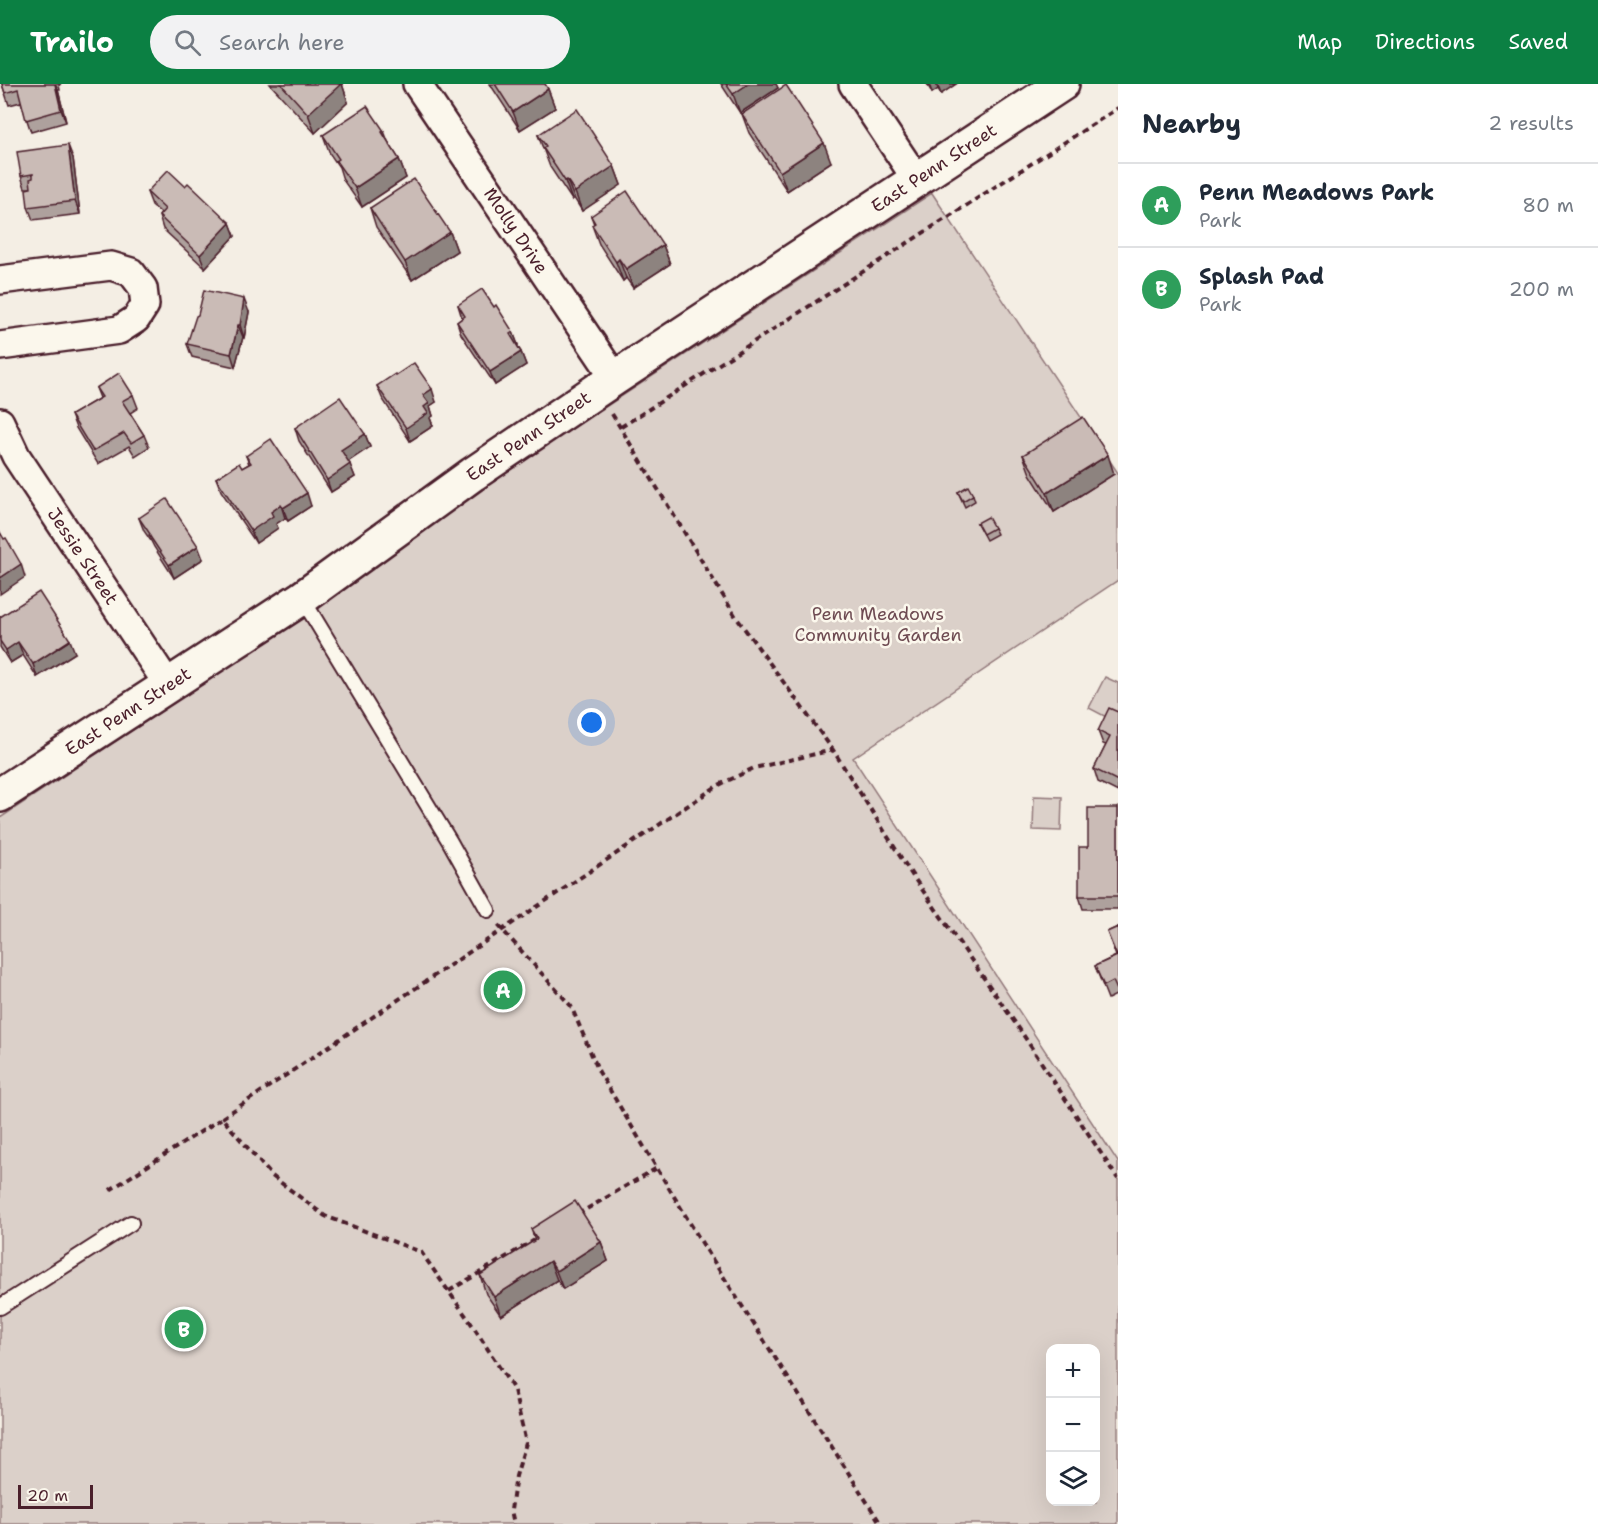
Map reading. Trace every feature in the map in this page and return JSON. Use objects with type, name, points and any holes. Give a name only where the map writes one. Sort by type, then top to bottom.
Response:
[{"type":"street","name":"Molly Drive","points":[[417,84],[606,384]]},
{"type":"street","points":[[853,84],[917,180]]},
{"type":"street","name":"East Penn Street","points":[[0,795],[302,598],[473,474],[606,384],[1062,84]]},
{"type":"street","points":[[0,280],[111,266],[131,272],[143,288],[145,304],[136,319],[119,330],[0,346]]},
{"type":"street","name":"Jessie Street","points":[[0,422],[16,456],[169,686]]},
{"type":"lane","points":[[302,598],[450,842],[488,910]]},
{"type":"lane","points":[[0,1307],[131,1223]]},
{"type":"path","points":[[621,427],[1118,108]]},
{"type":"path","points":[[606,384],[621,427],[736,617],[833,750],[912,875],[1018,1027],[1118,1179]]},
{"type":"path","points":[[110,1190],[222,1118],[717,786],[754,768],[833,750]]},
{"type":"path","points":[[488,910],[501,930],[571,1005],[599,1072],[709,1253],[881,1524]]},
{"type":"path","points":[[222,1118],[272,1176],[325,1216],[422,1252],[514,1390],[526,1443],[516,1476],[511,1510],[514,1524]]},
{"type":"path","points":[[578,1215],[657,1168]]},
{"type":"path","points":[[448,1291],[548,1232]]},
{"type":"green space","name":"Penn Meadows Community Garden","points":[[932,193],[1118,473],[1118,580],[853,758],[1118,1162],[1118,1524],[0,1524],[0,818],[299,620],[506,472]]},
{"type":"green space","points":[[1105,677],[1118,683],[1118,716],[1114,721],[1089,708]]},
{"type":"green space","points":[[1034,796],[1062,797],[1061,831],[1033,830]]},
{"type":"building","points":[[2,84],[55,84],[61,110],[26,120],[18,89],[5,93]]},
{"type":"building","points":[[281,84],[341,84],[308,114]]},
{"type":"building","points":[[495,84],[545,84],[548,89],[513,112]]},
{"type":"building","points":[[726,84],[748,84],[733,94]]},
{"type":"building","points":[[786,85],[824,143],[780,172],[742,114]]},
{"type":"building","points":[[367,106],[399,159],[355,188],[336,161],[339,159],[323,135]]},
{"type":"building","points":[[577,109],[614,166],[575,192],[543,148],[546,146],[538,135]]},
{"type":"building","points":[[68,145],[75,201],[28,207],[26,189],[31,188],[30,179],[33,178],[33,174],[21,176],[17,152]]},
{"type":"building","points":[[168,170],[185,186],[188,183],[230,223],[200,255],[159,216],[165,209],[147,192]]},
{"type":"building","points":[[414,179],[450,232],[405,262],[370,208]]},
{"type":"building","points":[[627,191],[663,245],[626,269],[619,259],[616,262],[592,225],[595,223],[591,216]]},
{"type":"building","points":[[482,289],[494,307],[496,305],[513,332],[510,334],[521,352],[490,372],[457,322],[465,316],[458,305]]},
{"type":"building","points":[[204,290],[244,299],[240,325],[238,325],[231,354],[187,344]]},
{"type":"building","points":[[414,363],[432,389],[423,395],[429,403],[424,407],[428,413],[406,428],[377,386]]},
{"type":"building","points":[[119,373],[133,395],[122,401],[144,435],[131,443],[124,433],[93,451],[71,415],[102,397],[96,388]]},
{"type":"building","points":[[340,397],[365,434],[341,450],[350,464],[327,480],[295,428]]},
{"type":"building","points":[[1083,417],[1108,455],[1047,493],[1023,455]]},
{"type":"building","points":[[271,439],[307,493],[283,508],[281,505],[271,512],[273,516],[251,531],[216,478],[239,463],[242,468],[251,463],[246,456]]},
{"type":"building","points":[[968,486],[973,495],[963,501],[958,492]]},
{"type":"building","points":[[167,499],[198,546],[169,565],[139,518]]},
{"type":"building","points":[[988,517],[994,528],[983,534],[977,523]]},
{"type":"building","points":[[0,532],[21,564],[0,578]]},
{"type":"building","points":[[39,592],[70,640],[33,664],[18,642],[6,650],[0,641],[0,617]]},
{"type":"building","points":[[1109,708],[1118,712],[1118,781],[1094,769],[1110,737],[1098,731]]},
{"type":"building","points":[[1088,808],[1118,808],[1118,896],[1079,896],[1079,847],[1088,847]]},
{"type":"building","points":[[1118,927],[1118,992],[1113,981],[1104,986],[1095,966],[1117,956],[1107,932]]},
{"type":"building","points":[[575,1201],[601,1242],[556,1271],[550,1261],[494,1297],[480,1275],[537,1239],[531,1229]]},
{"type":"place","name":"Penn Meadows Park","points":[[503,990]]},
{"type":"place","name":"Splash Pad","points":[[184,1329]]}]
